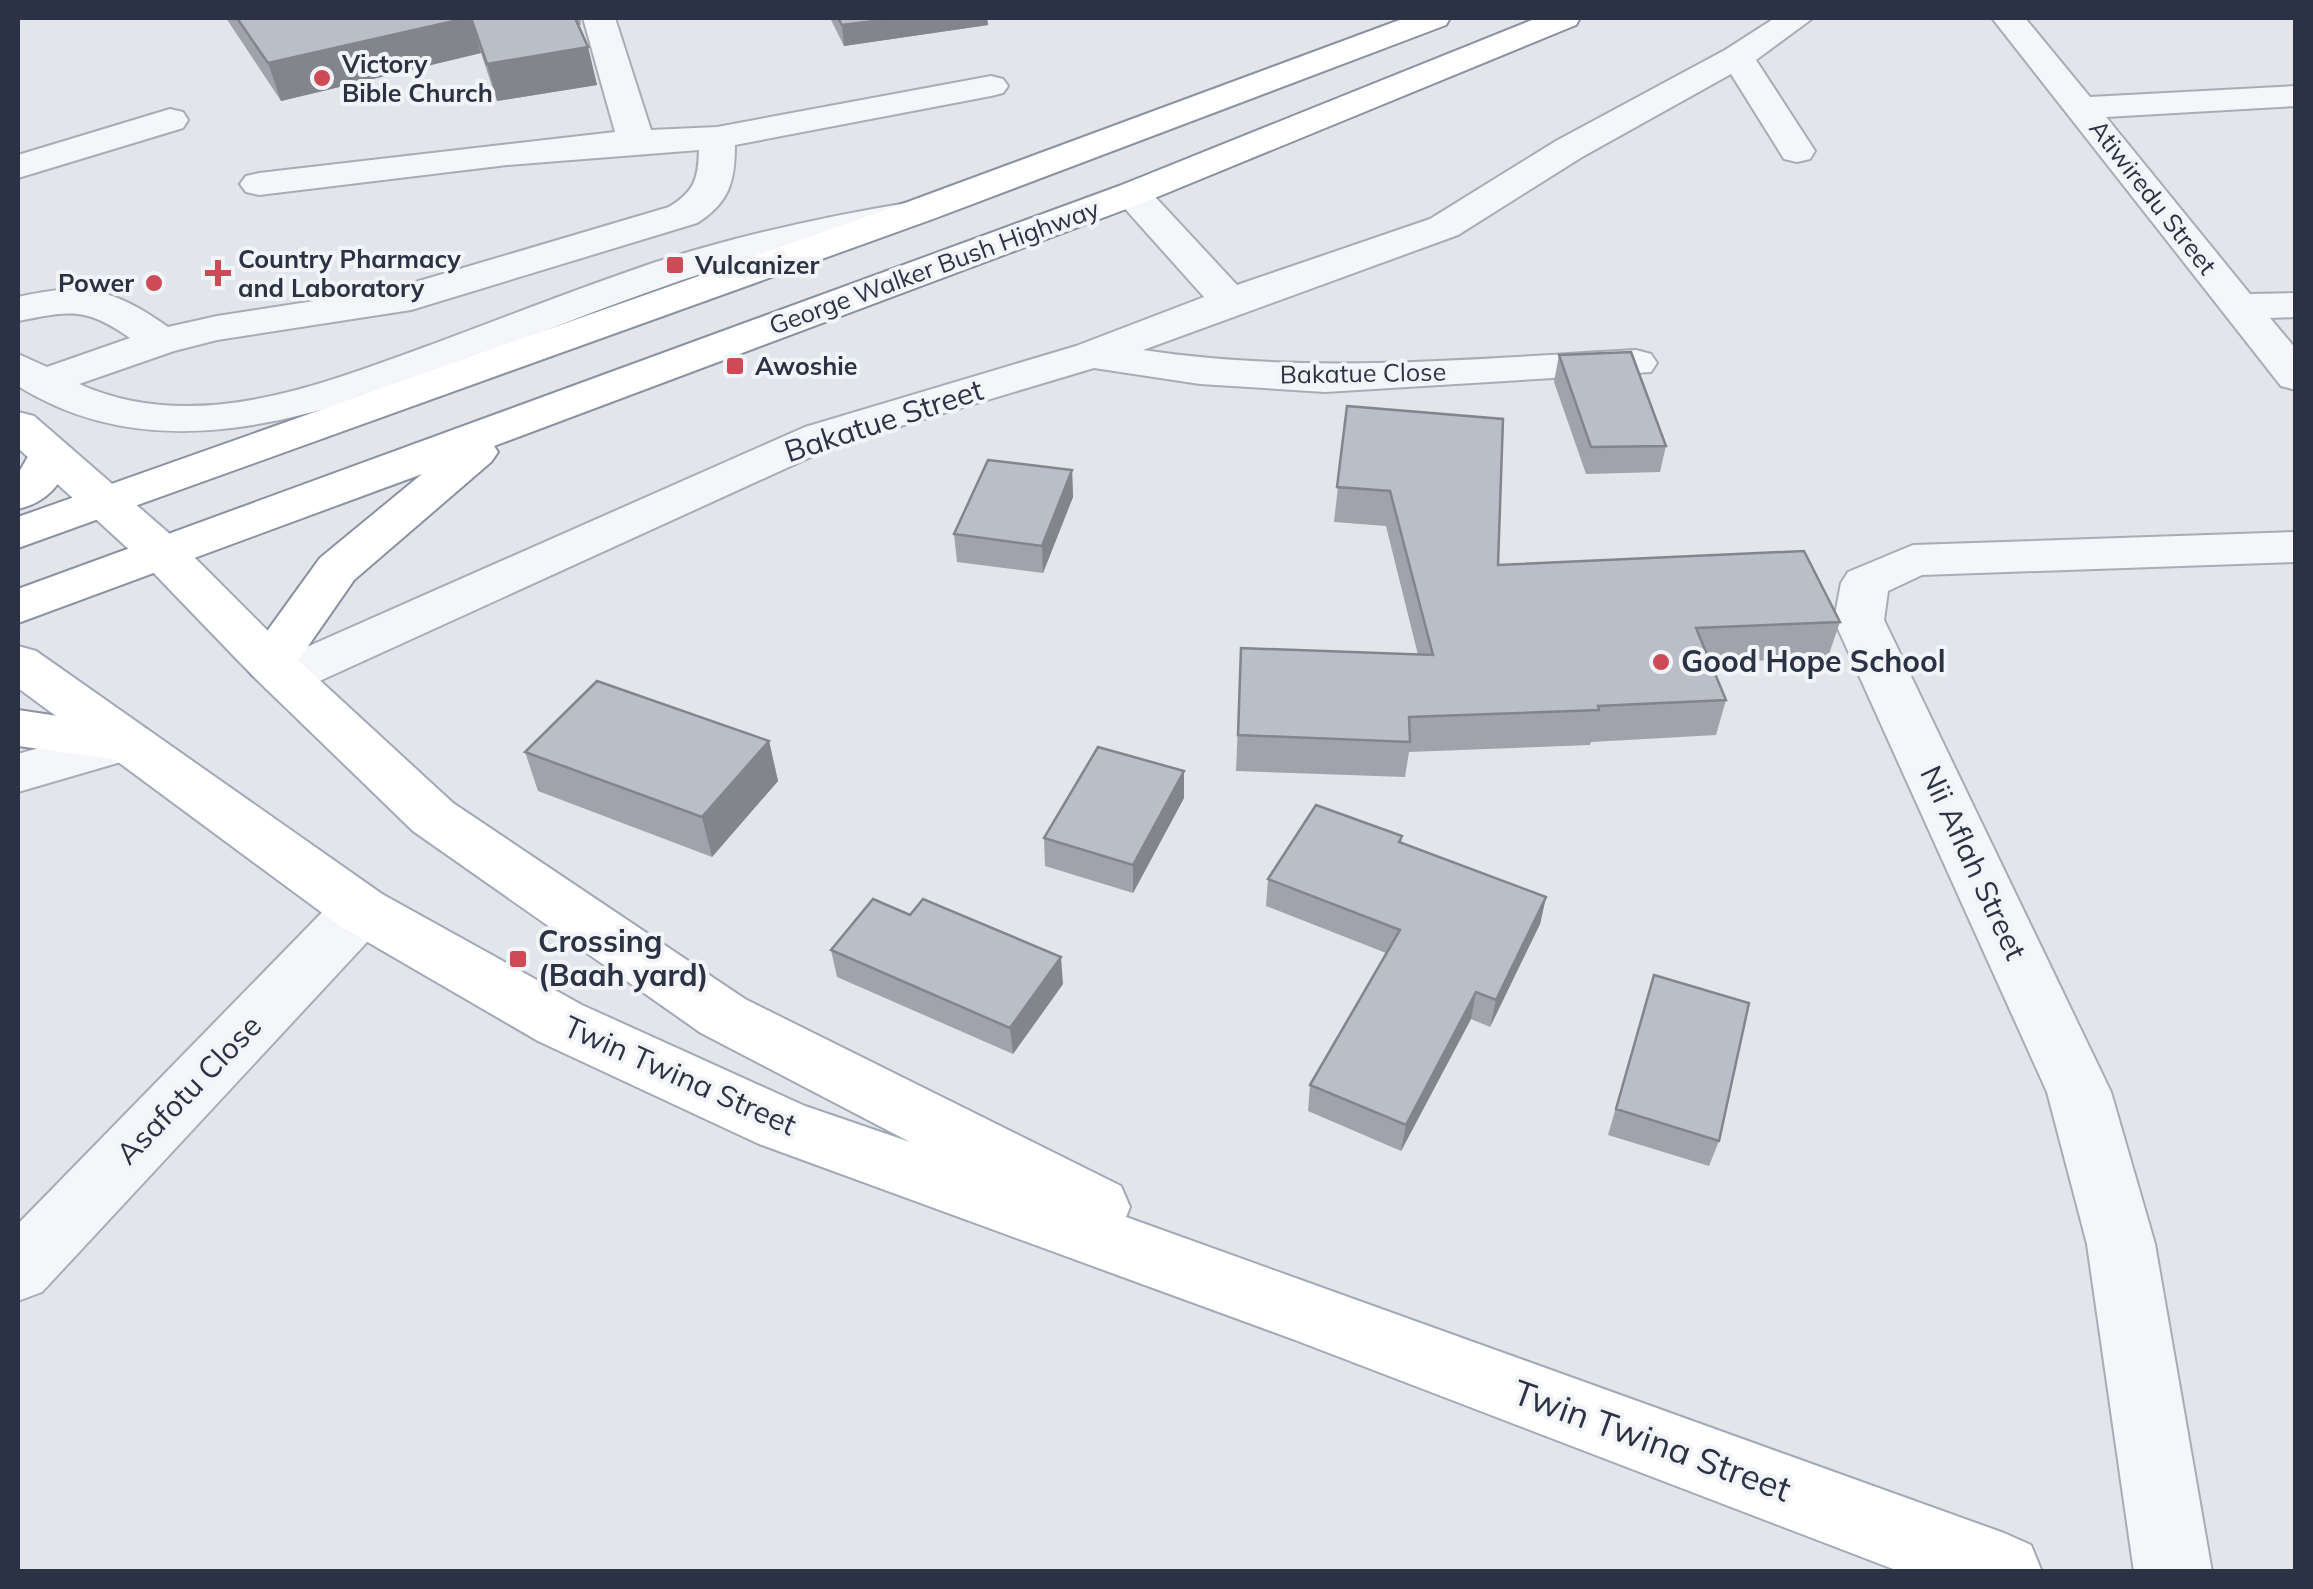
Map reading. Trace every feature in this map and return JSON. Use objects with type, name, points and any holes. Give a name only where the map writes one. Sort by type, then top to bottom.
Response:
[{"type":"main road","name":"George Walker Bush Highway","points":[[18,533],[920,211],[1434,18]]},
{"type":"main road","name":"George Walker Bush Highway","points":[[18,607],[1132,194],[1564,18]]},
{"type":"main road","points":[[1113,137],[1255,52]]},
{"type":"main road","points":[[277,670],[337,570],[511,423]]},
{"type":"main road","name":"Twin Twina Street","points":[[18,424],[162,553],[277,670],[433,817],[723,1016],[1300,1310]]},
{"type":"main road","points":[[18,495],[40,479],[50,456]]},
{"type":"main road","points":[[18,552],[66,557],[162,553]]},
{"type":"main road","name":"Twin Twina Street","points":[[18,663],[361,910],[560,1023],[782,1125],[1300,1310],[2004,1572]]},
{"type":"main road","points":[[18,728],[126,742]]},
{"type":"street","points":[[599,18],[636,141]]},
{"type":"street","name":"Bakatue Street","points":[[277,670],[820,436],[1091,355],[1230,300],[1444,227],[1641,106],[1737,57],[1797,18]]},
{"type":"street","name":"Atiwiredu Street","points":[[2008,18],[2296,377]]},
{"type":"street","points":[[1737,57],[1797,151]]},
{"type":"street","points":[[260,184],[636,141],[717,138],[991,86]]},
{"type":"street","points":[[2082,108],[2296,96]]},
{"type":"street","points":[[18,166],[170,120]]},
{"type":"street","points":[[29,375],[218,328],[397,301],[683,215],[704,203],[716,190],[717,138]]},
{"type":"street","points":[[1132,194],[1230,300]]},
{"type":"street","name":"George Walker Bush Highway","points":[[29,375],[94,408],[146,418],[232,417],[332,395],[698,262],[808,232],[920,211]]},
{"type":"street","points":[[18,309],[63,298],[107,302],[161,341]]},
{"type":"street","points":[[2240,306],[2296,305]]},
{"type":"street","name":"Bakatue Close","points":[[1091,355],[1200,371],[1324,378],[1636,363]]},
{"type":"street","name":"Nii Aflah Street","points":[[2173,1572],[2120,1244],[2080,1092],[1859,620],[1864,583],[1914,560],[2296,547]]},
{"type":"street","points":[[18,773],[126,742]]},
{"type":"street","name":"Asafotu Close","points":[[18,1270],[361,910]]},
{"type":"building","points":[[237,18],[467,18],[268,63]]},
{"type":"building","points":[[471,18],[575,18],[588,47],[487,64]]},
{"type":"building","points":[[838,18],[898,18],[842,25]]},
{"type":"building","points":[[1631,352],[1666,446],[1591,447],[1559,355]]},
{"type":"building","points":[[1347,406],[1503,419],[1498,565],[1804,551],[1840,622],[1696,628],[1726,700],[1598,706],[1599,710],[1409,717],[1410,742],[1238,735],[1241,648],[1433,655],[1390,491],[1337,487]]},
{"type":"building","points":[[988,460],[1072,470],[1042,546],[954,534]]},
{"type":"building","points":[[597,681],[769,741],[702,817],[525,752]]},
{"type":"building","points":[[1098,747],[1184,771],[1133,865],[1044,838]]},
{"type":"building","points":[[1316,805],[1402,836],[1399,842],[1546,897],[1496,1000],[1476,992],[1406,1125],[1310,1085],[1400,930],[1268,879]]},
{"type":"building","points":[[873,899],[910,915],[923,899],[1061,957],[1010,1028],[831,950]]},
{"type":"building","points":[[1654,975],[1749,1003],[1719,1141],[1616,1109]]},
{"type":"place","name":"Victory Bible Church","points":[[322,78]]},
{"type":"place","name":"Vulcanizer","points":[[675,265]]},
{"type":"place","name":"Country Pharmacy and Laboratory","points":[[218,273]]},
{"type":"place","name":"Power","points":[[154,283]]},
{"type":"place","name":"Awoshie","points":[[735,366]]},
{"type":"place","name":"Good Hope School","points":[[1661,662]]},
{"type":"place","name":"Crossing (Baah yard)","points":[[518,959]]}]
